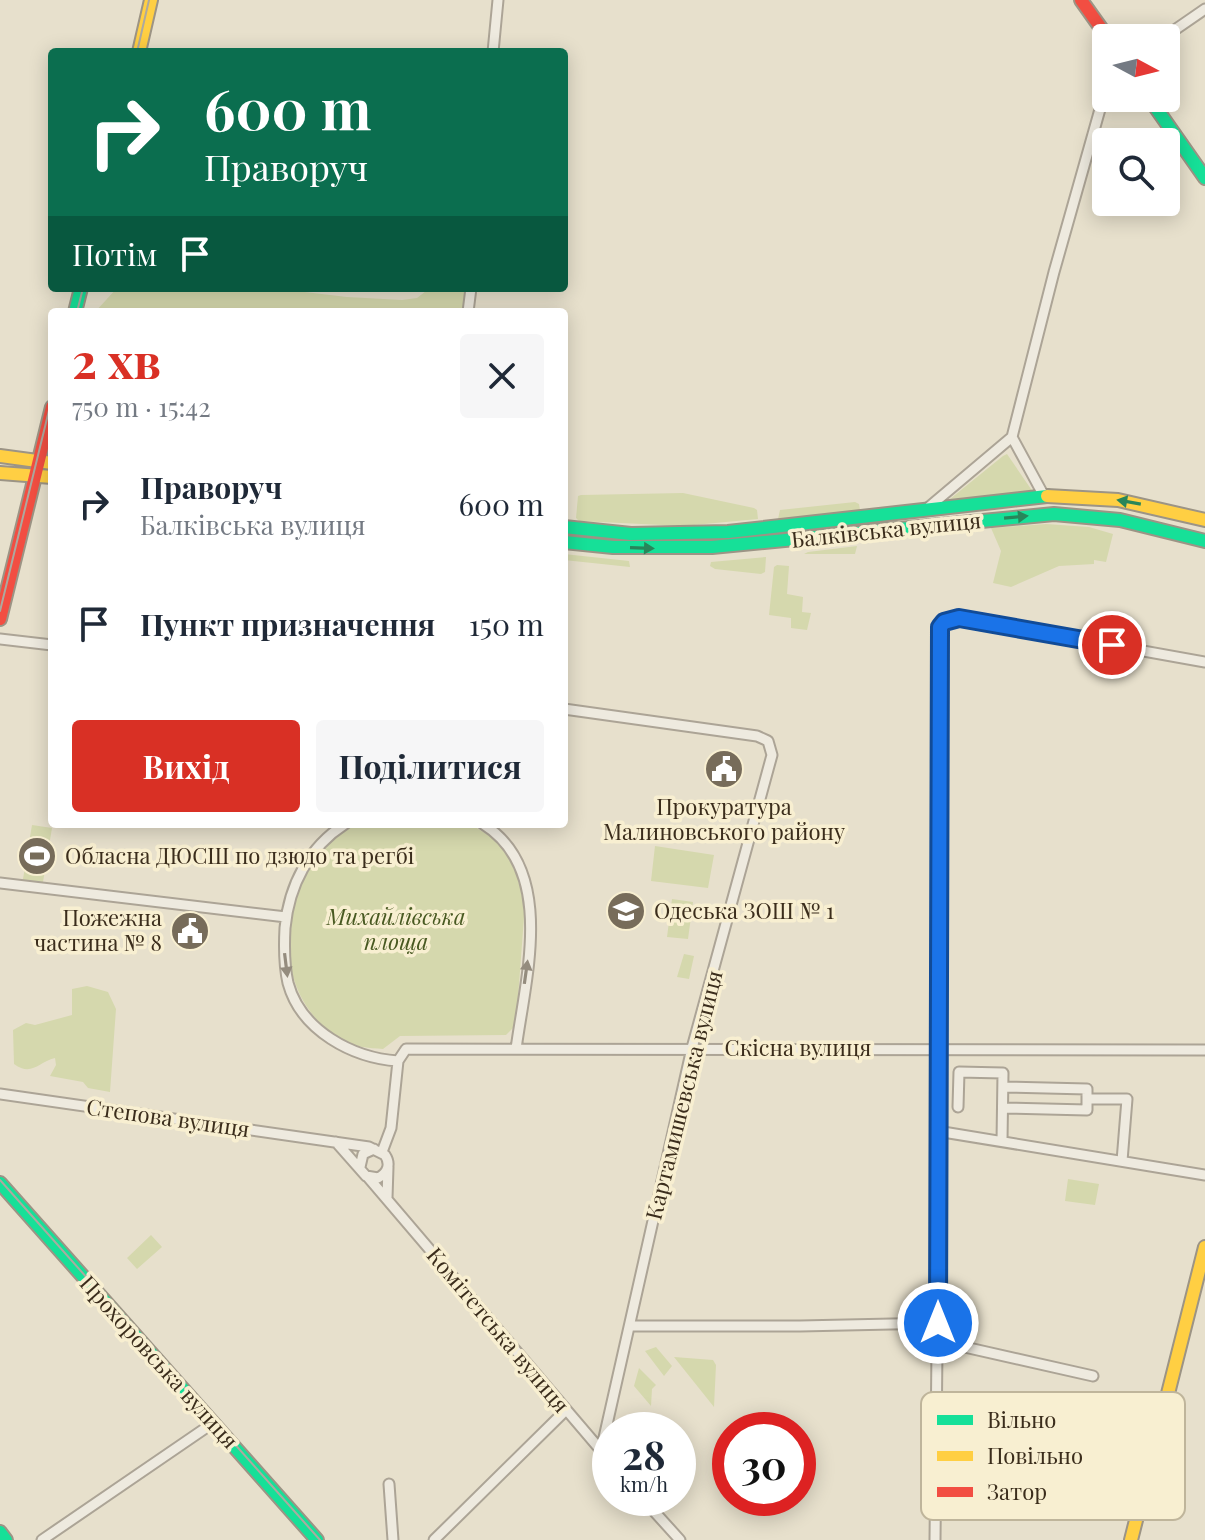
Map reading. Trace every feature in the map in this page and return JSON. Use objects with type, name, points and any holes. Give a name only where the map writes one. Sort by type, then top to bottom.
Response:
[{"type":"main road","points":[[140,48],[151,0]]},
{"type":"main road","points":[[1081,0],[1098,24]]},
{"type":"main road","points":[[1159,112],[1205,178]]},
{"type":"main road","points":[[0,619],[35,476],[45,462],[48,438]]},
{"type":"main road","points":[[0,456],[45,462]]},
{"type":"main road","points":[[0,473],[48,477]]},
{"type":"main road","name":"Балківська вулиця","points":[[568,527],[631,534],[700,534],[1044,496],[1104,498],[1181,512],[1205,520]]},
{"type":"main road","name":"Балківська вулиця","points":[[568,542],[701,549],[952,522],[1067,514],[1135,522],[1205,541]]},
{"type":"main road","name":"Прохоровська вулиця","points":[[0,1183],[317,1540]]},
{"type":"main road","points":[[1168,1392],[1205,1247]]},
{"type":"main road","points":[[1131,1540],[1136,1520]]},
{"type":"main road","points":[[0,1532],[6,1540]]},
{"type":"street","points":[[493,48],[498,0]]},
{"type":"street","points":[[1180,26],[1205,9]]},
{"type":"street","points":[[925,510],[1012,437],[1099,112]]},
{"type":"street","points":[[1012,437],[1044,496]]},
{"type":"street","points":[[937,1392],[938,635],[944,622],[959,618],[1205,662]]},
{"type":"street","points":[[0,639],[48,645]]},
{"type":"street","name":"Картамишевська вулиця","points":[[568,710],[757,736],[768,741],[772,755],[692,1048],[610,1412]]},
{"type":"street","points":[[340,828],[323,841],[296,881],[286,917],[284,948],[289,986],[311,1021],[324,1033],[366,1057],[398,1061],[391,1128],[378,1151]]},
{"type":"street","points":[[490,828],[508,848],[523,873],[530,900],[531,930],[516,1049]]},
{"type":"street","points":[[0,883],[286,917]]},
{"type":"street","name":"Cкісна вулиця","points":[[398,1061],[406,1049],[939,1047],[1205,1050]]},
{"type":"street","points":[[958,1107],[959,1072],[1003,1073],[1002,1141]]},
{"type":"street","points":[[1003,1087],[1087,1089],[1087,1110],[1003,1108]]},
{"type":"street","name":"Степова вулиця","points":[[0,1094],[336,1142],[378,1151]]},
{"type":"street","points":[[1087,1099],[1127,1099],[1122,1161]]},
{"type":"street","points":[[937,1131],[1205,1175]]},
{"type":"street","points":[[336,1142],[367,1176],[378,1178],[388,1167]]},
{"type":"street","points":[[360,1167],[363,1154],[378,1151],[387,1158],[387,1198]]},
{"type":"street","name":"Комітетська вулиця","points":[[367,1176],[592,1440]]},
{"type":"street","points":[[630,1326],[938,1323]]},
{"type":"street","points":[[938,1341],[1093,1376]]},
{"type":"street","points":[[434,1540],[566,1410]]},
{"type":"street","points":[[42,1540],[213,1423]]},
{"type":"street","points":[[389,1484],[393,1540]]},
{"type":"street","points":[[658,1516],[680,1540]]},
{"type":"street","points":[[935,1520],[935,1540]]},
{"type":"green space","points":[[113,292],[305,292],[402,300],[417,298],[425,292],[466,292],[464,308],[99,308]]},
{"type":"green space","points":[[1007,454],[1033,492],[950,499],[1003,456]]},
{"type":"green space","points":[[683,493],[754,508],[758,519],[683,526],[579,521],[576,518],[578,496],[581,495]]},
{"type":"green space","points":[[855,502],[860,510],[778,519],[780,510]]},
{"type":"green space","points":[[1046,524],[1089,527],[1113,534],[1106,562],[1094,560],[1094,564],[1059,566],[1011,587],[993,583],[1001,551],[991,528]]},
{"type":"green space","points":[[857,546],[855,554],[804,554],[808,552]]},
{"type":"green space","points":[[568,554],[629,561],[630,567],[568,560]]},
{"type":"green space","points":[[766,557],[765,572],[761,574],[710,566],[711,562]]},
{"type":"green space","points":[[789,566],[787,594],[803,597],[802,612],[811,613],[807,630],[791,628],[791,618],[769,615],[774,567]]},
{"type":"green space","name":"Обласна ДЮСШ по дзюдо та регбі","points":[[32,825],[52,828],[42,888],[22,885]]},
{"type":"green space","name":"Михайлівська площа","points":[[350,828],[477,828],[493,838],[513,858],[526,890],[516,1025],[506,1035],[400,1036],[383,1049],[346,1042],[316,1018],[299,992],[290,961],[288,928],[295,896],[308,867],[329,842]]},
{"type":"green space","points":[[655,846],[714,855],[708,888],[651,881]]},
{"type":"green space","points":[[672,899],[693,902],[688,939],[667,937]]},
{"type":"green space","points":[[684,954],[694,956],[689,979],[677,977]]},
{"type":"green space","points":[[87,986],[108,992],[116,1009],[110,1092],[88,1088],[83,1082],[50,1076],[56,1065],[55,1058],[30,1069],[14,1064],[13,1030],[26,1023],[35,1025],[72,1015],[72,989]]},
{"type":"green space","points":[[1068,1179],[1099,1184],[1095,1205],[1065,1201]]},
{"type":"green space","points":[[151,1235],[162,1247],[137,1269],[127,1258]]},
{"type":"green space","points":[[656,1347],[672,1366],[664,1376],[645,1351]]},
{"type":"green space","points":[[674,1357],[713,1360],[716,1365],[714,1407]]},
{"type":"green space","points":[[639,1368],[656,1385],[652,1389],[651,1406],[634,1386]]},
{"type":"tram line","points":[[138,48],[149,0]]},
{"type":"tram line","points":[[78,308],[82,292]]},
{"type":"tram line","points":[[0,611],[48,414]]},
{"type":"tram line","points":[[0,1180],[320,1540]]},
{"type":"traffic: fast","points":[[1159,112],[1205,178]]},
{"type":"traffic: fast","points":[[76,308],[80,292]]},
{"type":"traffic: fast","points":[[568,527],[631,534],[728,532],[1047,496]]},
{"type":"traffic: fast","points":[[568,542],[613,547],[712,547],[1054,514],[1120,520],[1205,541]]},
{"type":"traffic: fast","points":[[0,1183],[317,1540]]},
{"type":"traffic: fast","points":[[0,1532],[6,1540]]},
{"type":"traffic: slow","points":[[140,48],[151,0]]},
{"type":"traffic: slow","points":[[0,456],[48,462]]},
{"type":"traffic: slow","points":[[0,473],[48,477]]},
{"type":"traffic: slow","points":[[1047,496],[1118,500],[1205,520]]},
{"type":"traffic: slow","points":[[1168,1392],[1205,1247]]},
{"type":"traffic: slow","points":[[1131,1540],[1136,1520]]},
{"type":"traffic: jam","points":[[1081,0],[1098,24]]},
{"type":"traffic: jam","points":[[0,619],[48,423]]},
{"type":"place","name":"Прокуратура Малиновського району","points":[[724,769]]},
{"type":"place","name":"Обласна ДЮСШ по дзюдо та регбі","points":[[37,856]]},
{"type":"place","name":"Одеська ЗОШ № 1","points":[[626,911]]},
{"type":"place","name":"Пожежна частина № 8","points":[[190,931]]},
{"type":"route","points":[[938,1323],[940,627],[950,619],[959,618],[1112,645]]}]
